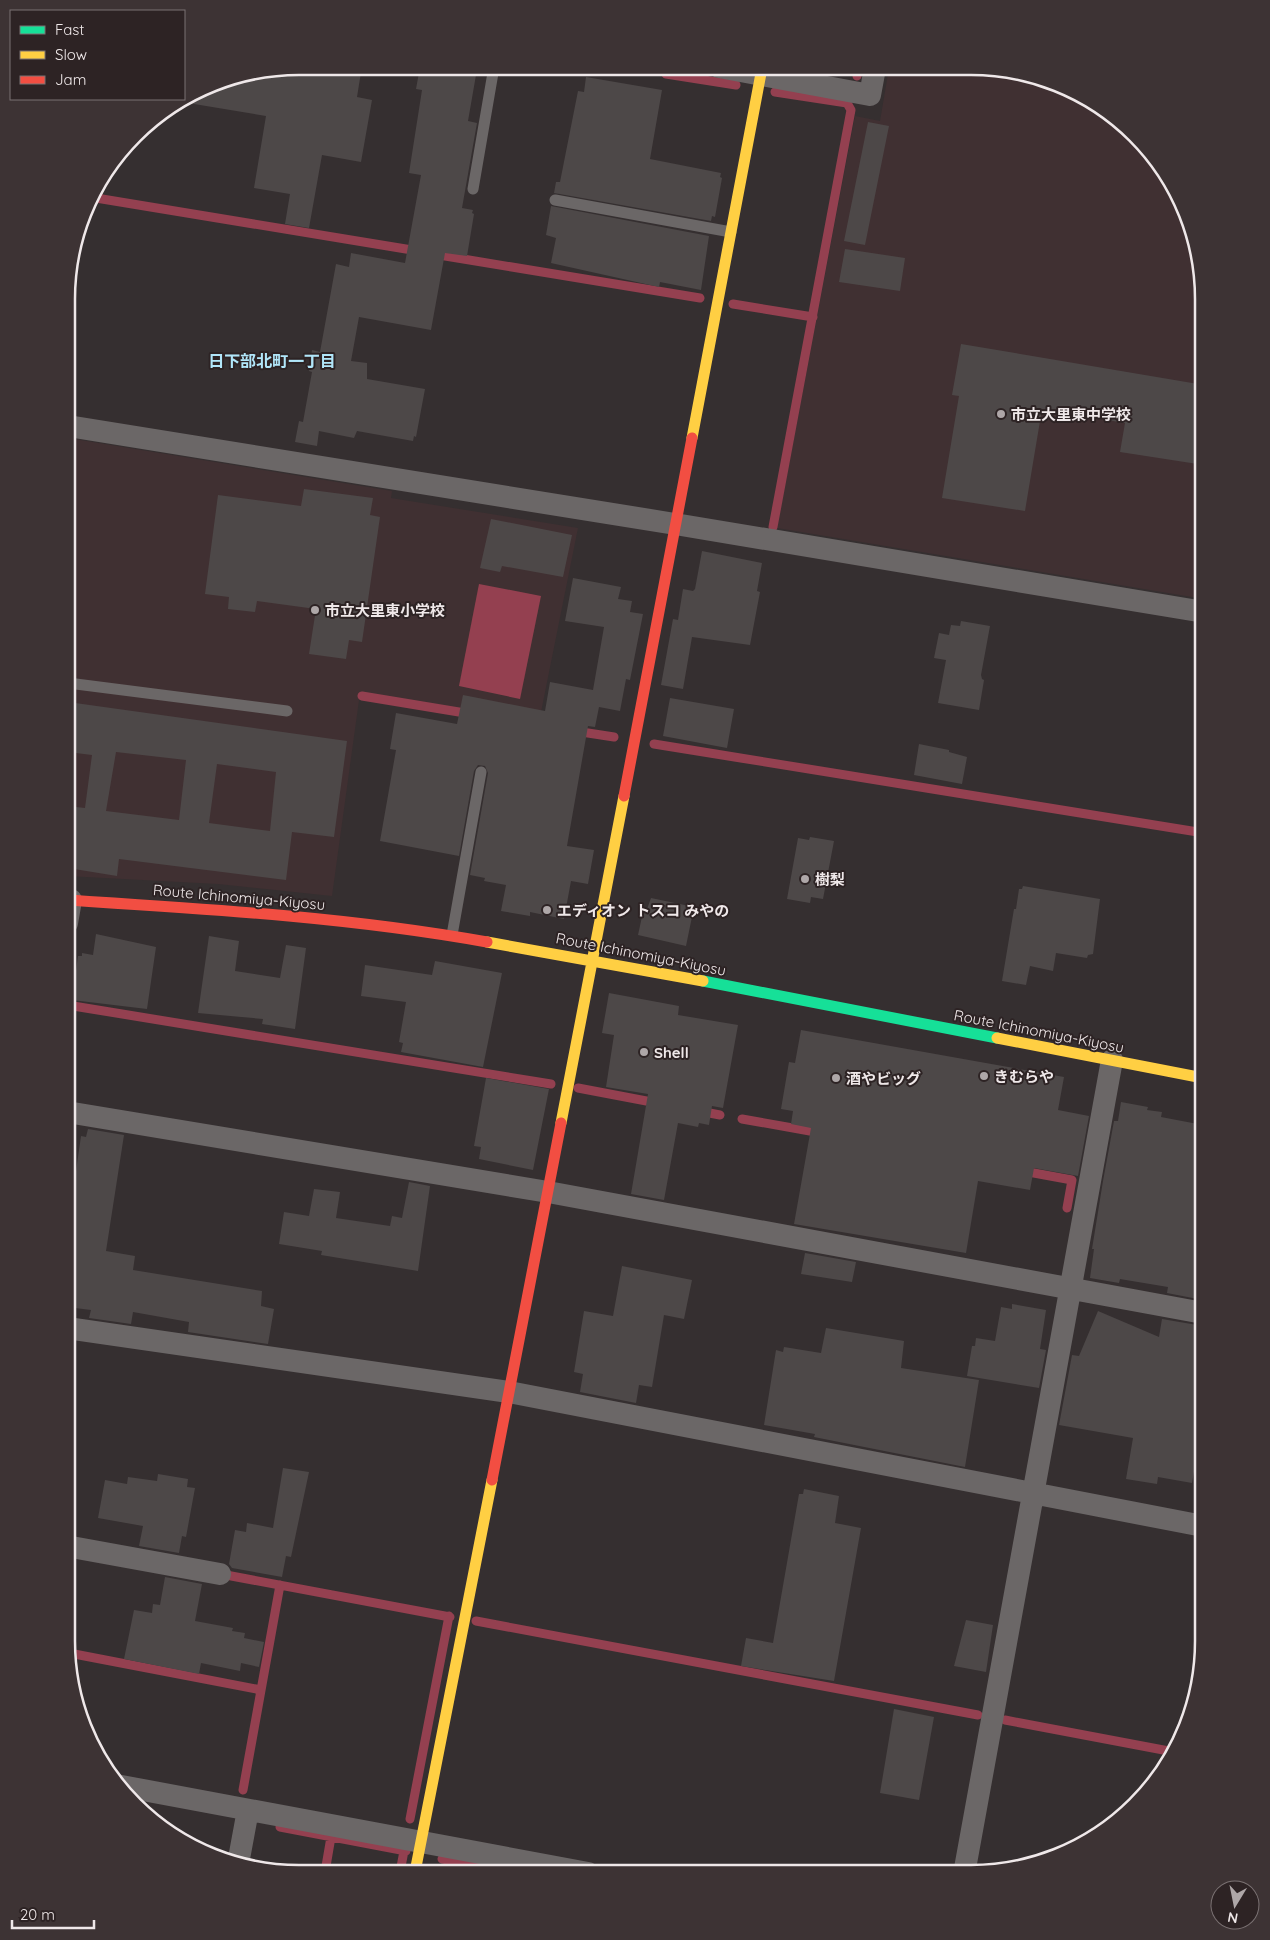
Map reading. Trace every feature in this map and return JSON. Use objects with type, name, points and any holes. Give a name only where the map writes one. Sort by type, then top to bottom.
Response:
[{"type":"street","points":[[416,1865],[593,960],[760,75]]},
{"type":"street","points":[[779,75],[870,95],[874,75]]},
{"type":"street","points":[[75,427],[676,524],[1195,610]]},
{"type":"street","name":"Route Ichinomiya-Kiyosu","points":[[75,900],[261,912],[452,935],[593,960],[1195,1076]]},
{"type":"street","points":[[966,1865],[1112,1060]]},
{"type":"street","points":[[75,1113],[548,1192],[1195,1312]]},
{"type":"street","points":[[75,1329],[509,1392],[1195,1524]]},
{"type":"street","points":[[75,1548],[220,1574]]},
{"type":"street","points":[[130,1788],[545,1865]]},
{"type":"street","points":[[239,1857],[248,1810]]},
{"type":"lane","points":[[473,189],[493,75]]},
{"type":"lane","points":[[555,200],[731,232]]},
{"type":"lane","points":[[75,683],[288,711]]},
{"type":"lane","points":[[452,935],[480,772]]},
{"type":"shaded area","name":"市立大里東中学校","points":[[888,75],[986,75],[1015,79],[1057,92],[1083,105],[1107,121],[1139,151],[1165,187],[1183,227],[1191,255],[1195,284],[1195,598],[777,528],[855,116],[880,121]]},
{"type":"shaded area","name":"市立大里東小学校","points":[[75,439],[392,491],[391,498],[578,528],[539,722],[360,693],[332,896],[218,884],[75,876]]},
{"type":"shaded area","points":[[479,584],[541,596],[520,699],[459,686]]},
{"type":"building","points":[[284,75],[361,75],[357,97],[372,100],[361,162],[322,155],[309,228],[285,224],[290,194],[254,188],[266,116],[190,103],[227,87],[255,79]]},
{"type":"building","points":[[419,75],[476,75],[468,121],[477,123],[462,208],[473,210],[472,213],[474,214],[467,256],[445,253],[431,330],[359,317],[351,361],[367,363],[367,379],[425,389],[416,437],[414,436],[413,441],[357,431],[354,438],[319,431],[317,446],[295,442],[299,421],[303,422],[312,372],[309,371],[312,350],[320,352],[336,264],[349,267],[351,253],[405,263],[421,175],[409,173],[422,90],[416,89]]},
{"type":"building","points":[[586,77],[662,90],[650,159],[721,173],[720,177],[722,178],[715,217],[712,216],[711,221],[554,193],[556,182],[560,182],[578,91],[584,92]]},
{"type":"building","points":[[868,122],[889,126],[865,245],[844,241]]},
{"type":"building","points":[[551,206],[709,236],[701,290],[660,282],[659,287],[551,263],[556,238],[546,235]]},
{"type":"building","points":[[845,249],[905,258],[900,291],[839,282]]},
{"type":"building","points":[[961,344],[1195,383],[1195,464],[1120,452],[1125,423],[1042,409],[1025,511],[942,498],[959,396],[952,395]]},
{"type":"building","points":[[304,489],[373,498],[370,515],[380,517],[362,642],[349,640],[346,659],[309,654],[316,609],[257,601],[255,612],[228,609],[229,597],[205,594],[218,495],[301,506]]},
{"type":"building","points":[[491,519],[572,535],[563,577],[502,566],[500,572],[480,568]]},
{"type":"building","points":[[702,551],[762,563],[757,591],[760,592],[750,645],[692,637],[683,689],[661,685],[673,619],[678,620],[683,589],[693,591],[695,589]]},
{"type":"building","points":[[573,578],[621,587],[618,599],[632,601],[630,612],[643,614],[630,680],[626,679],[620,711],[599,707],[595,727],[588,726],[567,846],[594,850],[588,884],[571,881],[564,919],[530,912],[530,916],[501,911],[506,885],[484,881],[485,878],[470,875],[488,773],[485,766],[478,765],[474,771],[459,856],[380,841],[396,750],[390,749],[396,713],[457,724],[463,695],[545,711],[550,682],[593,690],[604,627],[565,621]]},
{"type":"building","points":[[961,621],[990,626],[981,675],[984,680],[979,710],[938,703],[946,660],[934,658],[939,633],[949,635],[951,625],[960,626]]},
{"type":"building","points":[[670,698],[734,709],[727,748],[663,736]]},
{"type":"building","points":[[75,703],[347,741],[334,837],[292,832],[286,880],[119,859],[117,876],[75,869],[75,807],[85,808],[92,755],[75,753]],"holes":[[[116,752],[186,760],[179,820],[106,811]],[[217,764],[276,772],[270,831],[209,823]]]},
{"type":"building","points":[[919,744],[949,750],[949,752],[967,757],[962,784],[914,775]]},
{"type":"building","points":[[810,837],[834,841],[823,899],[811,897],[810,903],[787,899],[798,838],[809,840]]},
{"type":"building","points":[[1023,886],[1100,899],[1093,954],[1088,955],[1087,958],[1056,953],[1053,971],[1030,966],[1026,985],[1002,981],[1014,909],[1016,909],[1019,889],[1022,889]]},
{"type":"building","points":[[651,898],[694,907],[686,946],[638,935],[643,912],[646,912]]},
{"type":"building","points":[[96,934],[156,947],[147,1009],[75,1000],[75,978],[78,956],[82,956],[82,953],[93,955]]},
{"type":"building","points":[[209,936],[239,941],[235,971],[280,978],[286,945],[306,948],[295,1029],[262,1024],[263,1019],[198,1013]]},
{"type":"building","points":[[435,961],[502,973],[483,1067],[401,1052],[403,1043],[399,1042],[406,1002],[361,996],[365,965],[432,975]]},
{"type":"building","points":[[609,993],[679,1006],[678,1015],[738,1025],[723,1108],[712,1106],[709,1125],[699,1123],[698,1127],[678,1123],[664,1200],[631,1194],[648,1094],[606,1087],[614,1035],[602,1033]]},
{"type":"building","points":[[801,1030],[1064,1077],[1058,1110],[1089,1116],[1078,1176],[1034,1168],[1030,1190],[978,1181],[966,1253],[794,1224],[811,1128],[791,1124],[793,1111],[781,1109],[789,1062],[795,1063]]},
{"type":"building","points":[[486,1078],[549,1089],[533,1170],[479,1159],[481,1147],[474,1146]]},
{"type":"building","points":[[1121,1102],[1148,1107],[1147,1110],[1162,1112],[1161,1117],[1195,1123],[1195,1298],[1167,1293],[1168,1287],[1120,1279],[1119,1283],[1090,1278],[1094,1249],[1092,1249],[1103,1181],[1114,1121],[1118,1121]]},
{"type":"building","points":[[88,1129],[124,1135],[106,1251],[135,1256],[133,1270],[262,1291],[261,1306],[274,1309],[268,1344],[188,1332],[189,1322],[133,1312],[131,1324],[89,1318],[91,1310],[75,1308],[75,1178],[81,1136],[86,1137]]},
{"type":"building","points":[[409,1182],[430,1186],[418,1271],[321,1255],[322,1251],[279,1244],[284,1212],[309,1216],[314,1189],[340,1192],[336,1218],[390,1226],[392,1216],[402,1218]]},
{"type":"building","points":[[805,1253],[856,1262],[852,1282],[801,1274]]},
{"type":"building","points":[[622,1266],[692,1280],[684,1319],[664,1315],[652,1387],[639,1385],[636,1403],[580,1392],[583,1374],[574,1372],[584,1311],[613,1316]]},
{"type":"building","points":[[1012,1304],[1046,1310],[1040,1349],[1046,1350],[1039,1388],[967,1376],[972,1346],[975,1346],[976,1338],[995,1341],[1001,1307],[1012,1309]]},
{"type":"building","points":[[1098,1311],[1159,1337],[1162,1319],[1195,1325],[1195,1466],[1192,1483],[1158,1477],[1157,1484],[1126,1479],[1133,1438],[1059,1425],[1072,1355],[1079,1356]]},
{"type":"building","points":[[826,1328],[904,1341],[901,1368],[979,1380],[965,1467],[814,1437],[815,1434],[764,1425],[776,1350],[783,1352],[784,1347],[821,1353]]},
{"type":"building","points":[[283,1468],[309,1472],[291,1557],[286,1556],[282,1577],[232,1568],[229,1564],[235,1530],[246,1532],[247,1523],[273,1528]]},
{"type":"building","points":[[158,1474],[188,1479],[187,1487],[195,1488],[186,1537],[182,1536],[179,1553],[139,1546],[143,1526],[98,1518],[105,1480],[127,1484],[128,1477],[157,1481]]},
{"type":"building","points":[[804,1489],[839,1496],[835,1523],[861,1528],[834,1681],[741,1666],[746,1638],[773,1643],[799,1494],[803,1494]]},
{"type":"building","points":[[165,1577],[202,1584],[195,1621],[233,1628],[232,1631],[245,1633],[244,1638],[264,1642],[259,1667],[241,1663],[240,1671],[201,1663],[199,1674],[124,1659],[134,1610],[152,1613],[153,1604],[160,1605]]},
{"type":"building","points":[[966,1620],[993,1625],[986,1672],[954,1666]]},
{"type":"building","points":[[894,1709],[934,1717],[919,1800],[880,1793]]},
{"type":"waterway","points":[[672,75],[736,85]]},
{"type":"waterway","points":[[773,527],[851,110],[847,103],[775,92]]},
{"type":"waterway","points":[[99,198],[418,251]]},
{"type":"waterway","points":[[433,254],[700,298]]},
{"type":"waterway","points":[[733,304],[813,317]]},
{"type":"waterway","points":[[362,696],[471,714]]},
{"type":"waterway","points":[[575,731],[614,737]]},
{"type":"waterway","points":[[654,744],[1195,832]]},
{"type":"waterway","points":[[75,1006],[551,1084]]},
{"type":"waterway","points":[[578,1088],[657,1103]]},
{"type":"waterway","points":[[699,1111],[720,1115]]},
{"type":"waterway","points":[[742,1119],[821,1133]]},
{"type":"waterway","points":[[1023,1171],[1072,1180],[1067,1208]]},
{"type":"waterway","points":[[226,1575],[450,1617]]},
{"type":"waterway","points":[[243,1790],[280,1585]]},
{"type":"waterway","points":[[410,1819],[449,1616]]},
{"type":"waterway","points":[[476,1621],[978,1715]]},
{"type":"waterway","points":[[75,1654],[261,1690]]},
{"type":"waterway","points":[[1005,1720],[1166,1751]]},
{"type":"waterway","points":[[280,1827],[406,1851]]},
{"type":"waterway","points":[[326,1865],[331,1837]]},
{"type":"waterway","points":[[401,1865],[404,1851]]},
{"type":"waterway","points":[[442,1859],[476,1865]]},
{"type":"traffic: fast","points":[[703,981],[997,1038]]},
{"type":"traffic: slow","points":[[692,438],[761,75]]},
{"type":"traffic: slow","points":[[561,1123],[624,796]]},
{"type":"traffic: slow","points":[[487,942],[703,981]]},
{"type":"traffic: slow","points":[[997,1038],[1195,1076]]},
{"type":"traffic: slow","points":[[416,1865],[492,1480]]},
{"type":"traffic: jam","points":[[624,796],[692,438]]},
{"type":"traffic: jam","points":[[75,901],[330,920],[435,933],[487,942]]},
{"type":"traffic: jam","points":[[492,1480],[561,1123]]},
{"type":"place","name":"市立大里東中学校","points":[[1001,414]]},
{"type":"place","name":"市立大里東小学校","points":[[315,610]]},
{"type":"place","name":"樹梨","points":[[805,879]]},
{"type":"place","name":"エディオン トスコ みやの","points":[[547,910]]},
{"type":"place","name":"Shell","points":[[644,1052]]},
{"type":"place","name":"きむらや","points":[[984,1076]]},
{"type":"place","name":"酒やビッグ","points":[[836,1078]]},
{"type":"district","name":"日下部北町一丁目","points":[[272,361]]}]
